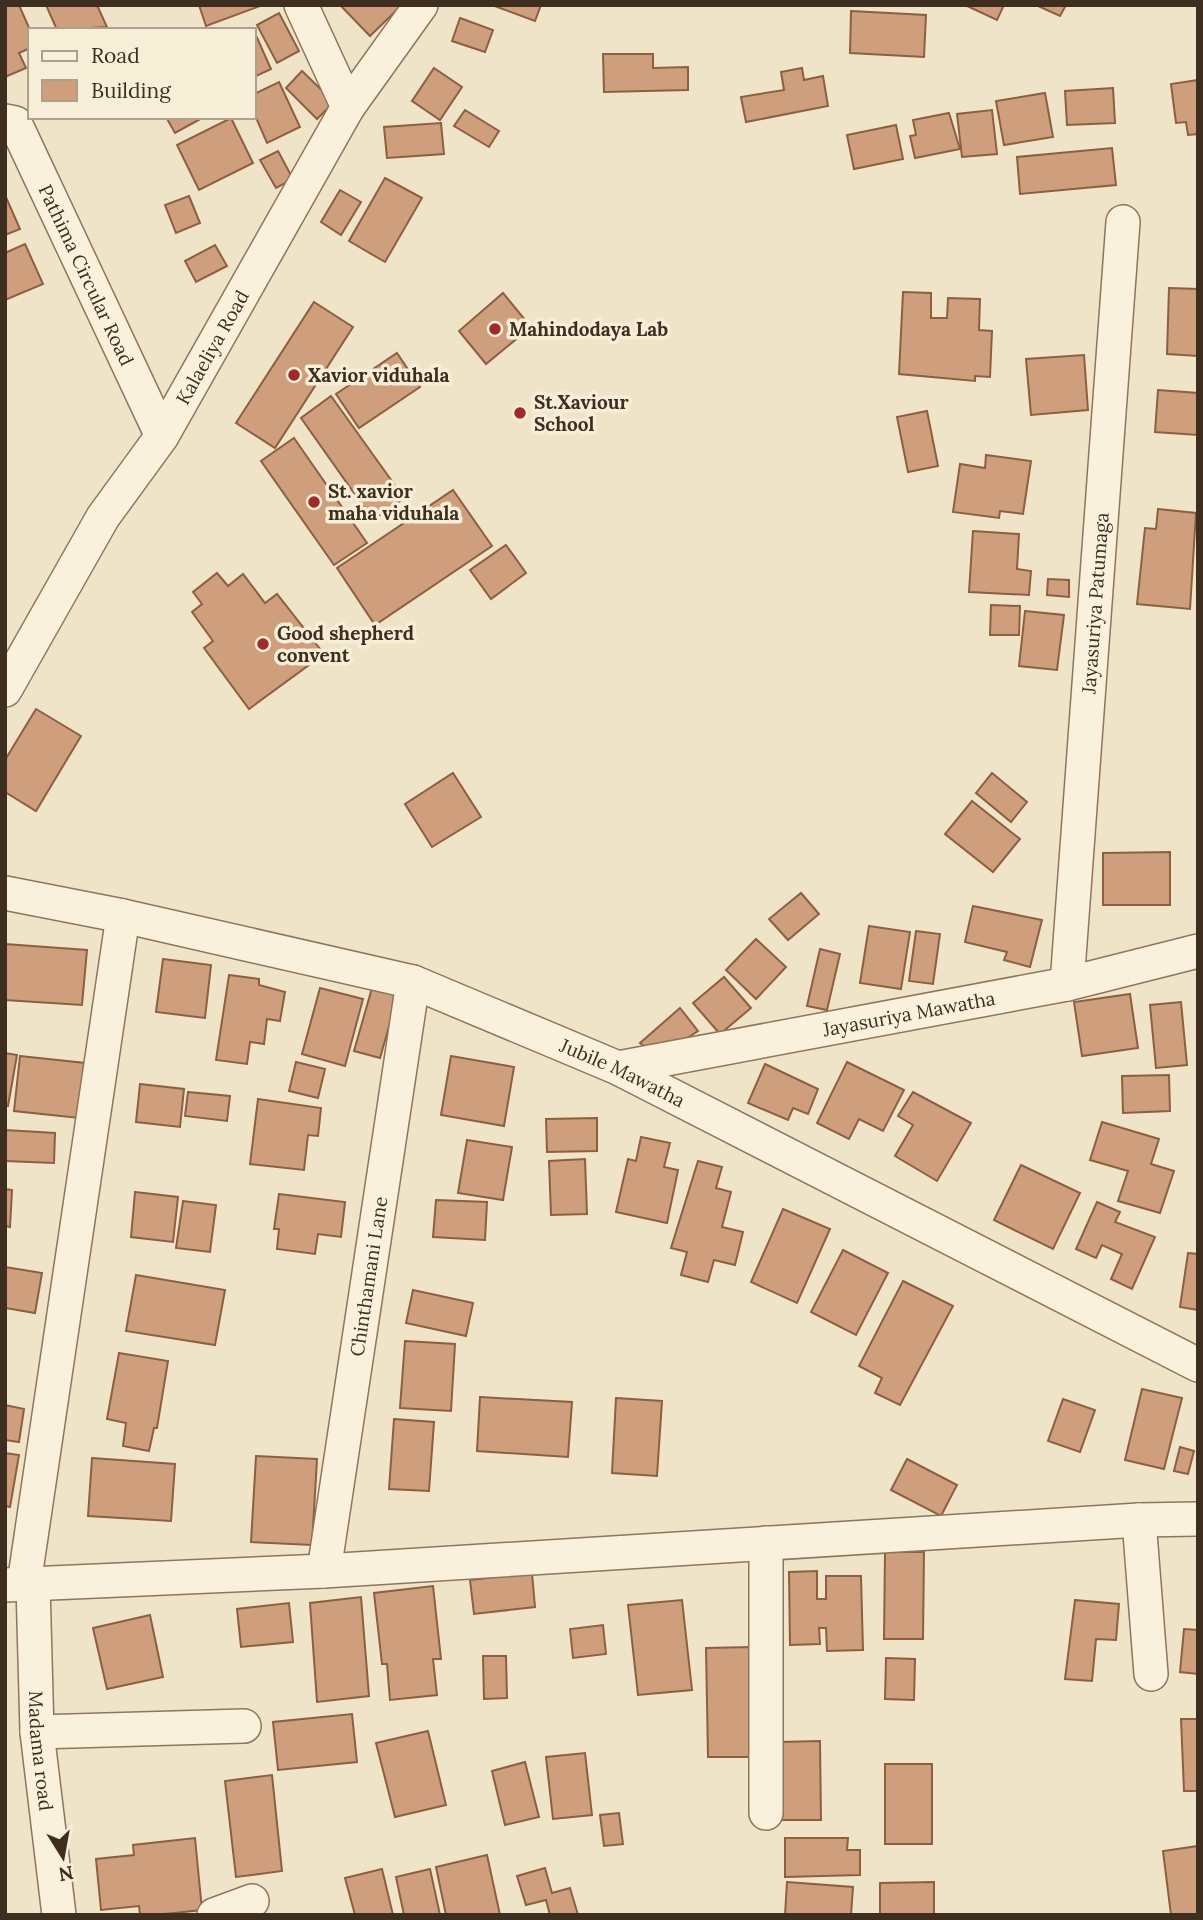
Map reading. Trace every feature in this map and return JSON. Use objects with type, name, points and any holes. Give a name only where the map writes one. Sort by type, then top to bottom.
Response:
[{"type":"street","points":[[301,5],[348,107]]},
{"type":"street","name":"Kalaeliya Road","points":[[5,691],[103,517],[162,436],[348,107],[421,5]]},
{"type":"street","name":"Pathima Circular Road","points":[[5,121],[15,122],[162,436]]},
{"type":"street","name":"Jayasuriya Patumaga","points":[[1067,984],[1123,222]]},
{"type":"street","name":"Jubile Mawatha","points":[[5,894],[123,916],[413,982],[618,1068],[1198,1365]]},
{"type":"street","name":"Madama road","points":[[59,1915],[21,1585],[123,916]]},
{"type":"street","name":"Jayasuriya Mawatha","points":[[618,1068],[1067,984],[1198,951]]},
{"type":"street","name":"Chinthamani Lane","points":[[324,1570],[413,982]]},
{"type":"street","points":[[21,1585],[324,1570],[1139,1520],[1198,1520]]},
{"type":"street","points":[[1139,1520],[1151,1674]]},
{"type":"street","points":[[765,1812],[766,1543]]},
{"type":"street","points":[[37,1731],[244,1726]]},
{"type":"street","points":[[214,1915],[252,1901]]},
{"type":"building","points":[[5,5],[19,5],[29,28],[28,49],[19,53],[26,68],[5,77]]},
{"type":"building","points":[[46,5],[97,5],[107,27],[90,28],[56,28]]},
{"type":"building","points":[[199,5],[260,5],[260,6],[206,26]]},
{"type":"building","points":[[340,5],[402,5],[370,36]]},
{"type":"building","points":[[492,5],[541,5],[535,21]]},
{"type":"building","points":[[965,5],[1004,5],[997,20]]},
{"type":"building","points":[[1036,5],[1066,5],[1060,16]]},
{"type":"building","points":[[851,11],[926,15],[924,57],[850,53]]},
{"type":"building","points":[[279,13],[299,51],[277,63],[257,25]]},
{"type":"building","points":[[460,18],[493,30],[485,52],[452,41]]},
{"type":"building","points":[[256,35],[271,69],[256,76]]},
{"type":"building","points":[[603,54],[653,54],[653,68],[688,67],[688,90],[604,92]]},
{"type":"building","points":[[434,68],[462,87],[440,120],[412,101]]},
{"type":"building","points":[[802,68],[804,80],[823,76],[828,106],[746,122],[741,97],[784,90],[781,72]]},
{"type":"building","points":[[302,71],[334,102],[317,119],[286,88]]},
{"type":"building","points":[[1198,80],[1198,134],[1188,135],[1186,122],[1176,123],[1171,84]]},
{"type":"building","points":[[279,82],[300,127],[267,143],[256,118],[256,93]]},
{"type":"building","points":[[1113,88],[1115,123],[1067,125],[1065,91]]},
{"type":"building","points":[[1045,93],[1053,137],[1004,145],[996,101]]},
{"type":"building","points":[[465,110],[499,131],[489,147],[454,126]]},
{"type":"building","points":[[992,110],[997,154],[962,157],[957,114]]},
{"type":"building","points":[[949,113],[960,149],[915,158],[910,136],[916,135],[913,120]]},
{"type":"building","points":[[167,119],[200,119],[175,133]]},
{"type":"building","points":[[231,119],[253,163],[199,190],[177,145]]},
{"type":"building","points":[[441,123],[444,154],[387,158],[384,127]]},
{"type":"building","points":[[896,125],[903,159],[854,169],[847,135]]},
{"type":"building","points":[[1112,148],[1116,185],[1020,194],[1017,157]]},
{"type":"building","points":[[278,151],[293,179],[276,188],[260,160]]},
{"type":"building","points":[[385,178],[422,198],[385,262],[349,241]]},
{"type":"building","points":[[340,190],[361,202],[341,235],[321,222]]},
{"type":"building","points":[[5,195],[20,229],[5,235]]},
{"type":"building","points":[[189,196],[200,223],[176,233],[165,205]]},
{"type":"building","points":[[25,244],[43,284],[5,300],[5,253]]},
{"type":"building","points":[[215,245],[227,266],[196,282],[185,261]]},
{"type":"building","points":[[1169,288],[1198,289],[1198,356],[1167,354]]},
{"type":"building","points":[[903,292],[931,293],[931,318],[947,318],[948,298],[980,299],[979,330],[992,331],[990,377],[975,376],[975,381],[899,374]]},
{"type":"building","name":"Mahindodaya Lab","points":[[503,293],[531,327],[486,364],[459,331]]},
{"type":"building","name":"Xavior viduhala","points":[[314,302],[353,327],[275,448],[236,423]]},
{"type":"building","points":[[397,353],[420,387],[359,428],[336,394]]},
{"type":"building","points":[[1084,355],[1088,410],[1031,415],[1026,359]]},
{"type":"building","points":[[1158,390],[1198,393],[1198,435],[1155,432]]},
{"type":"building","name":"Xavior viduhala","points":[[331,396],[404,498],[373,520],[301,418]]},
{"type":"building","points":[[927,411],[938,466],[908,472],[897,417]]},
{"type":"building","name":"St. xavior maha viduhala","points":[[294,438],[367,543],[334,565],[261,461]]},
{"type":"building","points":[[986,455],[1031,461],[1023,514],[1000,511],[999,518],[953,512],[960,464],[985,468]]},
{"type":"building","points":[[453,490],[492,546],[375,625],[337,568]]},
{"type":"building","points":[[1158,509],[1196,513],[1190,609],[1137,604],[1145,528],[1156,529]]},
{"type":"building","points":[[973,531],[1019,534],[1017,569],[1031,571],[1029,595],[969,592]]},
{"type":"building","name":"St. xavior maha viduhala","points":[[506,545],[526,573],[491,599],[470,570]]},
{"type":"building","name":"Good shepherd convent","points":[[217,573],[228,586],[243,574],[265,603],[277,594],[324,654],[249,709],[204,648],[213,641],[192,612],[202,604],[193,592]]},
{"type":"building","points":[[1048,579],[1069,580],[1069,597],[1047,595]]},
{"type":"building","points":[[991,605],[1020,606],[1019,635],[990,635]]},
{"type":"building","points":[[1025,611],[1064,615],[1057,670],[1019,666]]},
{"type":"building","points":[[36,709],[81,736],[36,811],[5,792],[5,760]]},
{"type":"building","points":[[453,773],[481,817],[432,847],[405,804]]},
{"type":"building","points":[[992,773],[1027,802],[1011,822],[976,793]]},
{"type":"building","points":[[972,801],[1020,839],[993,872],[945,834]]},
{"type":"building","points":[[1170,852],[1170,905],[1103,905],[1103,853]]},
{"type":"building","points":[[801,893],[819,914],[788,940],[769,919]]},
{"type":"building","points":[[973,906],[1042,920],[1030,967],[1004,960],[1007,952],[965,942]]},
{"type":"building","points":[[869,926],[910,932],[901,989],[860,983]]},
{"type":"building","points":[[916,931],[940,934],[933,984],[909,981]]},
{"type":"building","points":[[756,939],[786,967],[756,999],[726,970]]},
{"type":"building","points":[[5,944],[87,950],[82,1005],[5,1000]]},
{"type":"building","points":[[820,949],[840,954],[827,1010],[807,1006]]},
{"type":"building","points":[[163,959],[211,965],[205,1018],[156,1012]]},
{"type":"building","points":[[229,975],[259,979],[259,985],[285,992],[280,1021],[267,1019],[264,1044],[250,1042],[247,1064],[216,1060]]},
{"type":"building","points":[[724,977],[751,1008],[720,1034],[693,1003]]},
{"type":"building","points":[[374,981],[400,988],[380,1058],[354,1051]]},
{"type":"building","points":[[320,988],[363,999],[345,1066],[302,1054]]},
{"type":"building","points":[[1130,994],[1138,1048],[1082,1056],[1074,1002]]},
{"type":"building","points":[[1181,1002],[1187,1065],[1156,1068],[1150,1005]]},
{"type":"building","points":[[680,1008],[698,1031],[670,1049],[651,1052],[640,1043]]},
{"type":"building","points":[[5,1053],[17,1055],[8,1106],[5,1106]]},
{"type":"building","points":[[20,1056],[85,1063],[79,1118],[14,1111]]},
{"type":"building","points":[[451,1056],[514,1067],[504,1126],[441,1115]]},
{"type":"building","points":[[296,1062],[325,1069],[318,1098],[289,1091]]},
{"type":"building","points":[[847,1062],[904,1090],[883,1131],[859,1119],[849,1139],[817,1123]]},
{"type":"building","points":[[765,1064],[818,1089],[808,1114],[793,1108],[788,1120],[748,1103]]},
{"type":"building","points":[[1169,1075],[1170,1111],[1123,1113],[1122,1076]]},
{"type":"building","points":[[140,1084],[184,1089],[180,1127],[136,1122]]},
{"type":"building","points":[[188,1092],[230,1096],[227,1121],[185,1116]]},
{"type":"building","points":[[913,1092],[971,1123],[937,1181],[895,1156],[913,1125],[898,1116]]},
{"type":"building","points":[[258,1099],[321,1108],[318,1136],[308,1135],[304,1170],[250,1164]]},
{"type":"building","points":[[597,1118],[597,1151],[547,1152],[546,1119]]},
{"type":"building","points":[[1102,1122],[1159,1139],[1151,1164],[1174,1171],[1160,1213],[1118,1201],[1128,1171],[1090,1160]]},
{"type":"building","points":[[5,1130],[55,1133],[54,1163],[5,1161]]},
{"type":"building","points":[[641,1137],[670,1143],[664,1167],[678,1170],[667,1223],[616,1212],[628,1159],[636,1161]]},
{"type":"building","points":[[467,1140],[512,1147],[503,1200],[458,1193]]},
{"type":"building","points":[[585,1159],[587,1214],[551,1215],[549,1161]]},
{"type":"building","points":[[698,1161],[722,1167],[716,1188],[731,1192],[722,1227],[743,1232],[735,1265],[714,1260],[708,1282],[681,1275],[687,1252],[671,1248]]},
{"type":"building","points":[[1021,1165],[1080,1193],[1053,1249],[994,1220]]},
{"type":"building","points":[[5,1189],[12,1190],[10,1227],[5,1226]]},
{"type":"building","points":[[135,1192],[178,1197],[173,1242],[131,1237]]},
{"type":"building","points":[[279,1194],[345,1202],[341,1237],[318,1234],[315,1254],[277,1249],[279,1229],[274,1229]]},
{"type":"building","points":[[436,1200],[487,1202],[485,1240],[433,1237]]},
{"type":"building","points":[[183,1201],[216,1205],[210,1252],[176,1248]]},
{"type":"building","points":[[1097,1202],[1120,1212],[1115,1222],[1155,1237],[1132,1289],[1111,1279],[1122,1254],[1102,1245],[1096,1258],[1076,1249]]},
{"type":"building","points":[[783,1209],[830,1229],[797,1303],[751,1282]]},
{"type":"building","points":[[843,1250],[888,1273],[856,1335],[811,1312]]},
{"type":"building","points":[[1188,1253],[1198,1254],[1198,1310],[1180,1307]]},
{"type":"building","points":[[5,1267],[42,1273],[35,1313],[5,1308]]},
{"type":"building","points":[[136,1275],[225,1290],[215,1345],[126,1331]]},
{"type":"building","points":[[903,1281],[953,1306],[900,1405],[875,1393],[882,1378],[859,1366]]},
{"type":"building","points":[[413,1290],[473,1303],[466,1336],[406,1323]]},
{"type":"building","points":[[405,1341],[455,1344],[451,1411],[400,1408]]},
{"type":"building","points":[[119,1353],[168,1361],[157,1428],[154,1428],[149,1451],[123,1446],[126,1423],[107,1419]]},
{"type":"building","points":[[1142,1389],[1182,1398],[1164,1469],[1125,1460]]},
{"type":"building","points":[[480,1397],[572,1402],[568,1457],[477,1451]]},
{"type":"building","points":[[616,1398],[662,1401],[657,1476],[612,1473]]},
{"type":"building","points":[[1063,1399],[1095,1410],[1080,1452],[1048,1441]]},
{"type":"building","points":[[5,1405],[24,1409],[19,1442],[5,1440]]},
{"type":"building","points":[[394,1419],[434,1422],[429,1491],[389,1489]]},
{"type":"building","points":[[1180,1447],[1194,1451],[1188,1474],[1174,1471]]},
{"type":"building","points":[[5,1453],[19,1455],[10,1507],[5,1506]]},
{"type":"building","points":[[256,1456],[317,1459],[312,1545],[251,1542]]},
{"type":"building","points":[[92,1458],[175,1464],[171,1521],[88,1516]]},
{"type":"building","points":[[907,1459],[957,1485],[941,1516],[891,1490]]},
{"type":"building","points":[[885,1552],[924,1552],[923,1639],[884,1639]]},
{"type":"building","points":[[817,1571],[817,1599],[826,1599],[826,1576],[861,1576],[863,1650],[827,1651],[826,1628],[819,1628],[820,1644],[790,1645],[789,1572]]},
{"type":"building","points":[[532,1573],[535,1607],[474,1614],[470,1580]]},
{"type":"building","points":[[433,1586],[441,1659],[433,1659],[437,1695],[390,1700],[387,1664],[382,1664],[374,1593]]},
{"type":"building","points":[[361,1597],[369,1696],[317,1702],[310,1603]]},
{"type":"building","points":[[682,1600],[692,1690],[638,1695],[628,1605]]},
{"type":"building","points":[[1075,1600],[1119,1604],[1116,1640],[1096,1639],[1092,1681],[1065,1679]]},
{"type":"building","points":[[289,1603],[293,1642],[241,1647],[237,1609]]},
{"type":"building","points":[[150,1615],[163,1677],[107,1689],[93,1628]]},
{"type":"building","points":[[603,1625],[606,1654],[573,1658],[570,1629]]},
{"type":"building","points":[[1184,1629],[1198,1630],[1198,1674],[1180,1672]]},
{"type":"building","points":[[751,1647],[753,1757],[708,1757],[706,1648]]},
{"type":"building","points":[[483,1656],[506,1656],[507,1698],[484,1699]]},
{"type":"building","points":[[886,1658],[915,1659],[914,1700],[885,1699]]},
{"type":"building","points":[[352,1714],[357,1762],[278,1770],[273,1722]]},
{"type":"building","points":[[1181,1719],[1198,1719],[1198,1791],[1184,1791]]},
{"type":"building","points":[[428,1731],[446,1805],[395,1817],[376,1743]]},
{"type":"building","points":[[820,1741],[821,1820],[780,1820],[779,1742]]},
{"type":"building","points":[[585,1753],[592,1815],[553,1819],[546,1757]]},
{"type":"building","points":[[525,1762],[539,1817],[505,1825],[492,1771]]},
{"type":"building","points":[[885,1764],[932,1764],[932,1844],[885,1844]]},
{"type":"building","points":[[272,1775],[282,1871],[236,1877],[225,1781]]},
{"type":"building","points":[[619,1813],[623,1844],[604,1846],[600,1815]]},
{"type":"building","points":[[195,1838],[202,1910],[140,1915],[139,1906],[101,1910],[96,1859],[134,1855],[133,1845]]},
{"type":"building","points":[[785,1838],[848,1838],[847,1850],[860,1850],[860,1875],[785,1877]]},
{"type":"building","points":[[1198,1846],[1198,1915],[1171,1915],[1163,1851]]},
{"type":"building","points":[[487,1855],[500,1915],[446,1915],[436,1867]]},
{"type":"building","points":[[545,1868],[552,1893],[570,1888],[578,1915],[550,1915],[546,1900],[526,1905],[517,1876]]},
{"type":"building","points":[[382,1869],[393,1915],[355,1915],[345,1878]]},
{"type":"building","points":[[430,1869],[440,1915],[404,1915],[396,1877]]},
{"type":"building","points":[[787,1882],[853,1887],[851,1915],[785,1915]]},
{"type":"building","points":[[934,1882],[934,1915],[880,1915],[880,1883]]},
{"type":"place","name":"Mahindodaya Lab","points":[[495,329]]},
{"type":"place","name":"Xavior viduhala","points":[[294,375]]},
{"type":"place","name":"St.Xaviour School","points":[[520,413]]},
{"type":"place","name":"St. xavior maha viduhala","points":[[314,502]]},
{"type":"place","name":"Good shepherd convent","points":[[263,644]]}]
